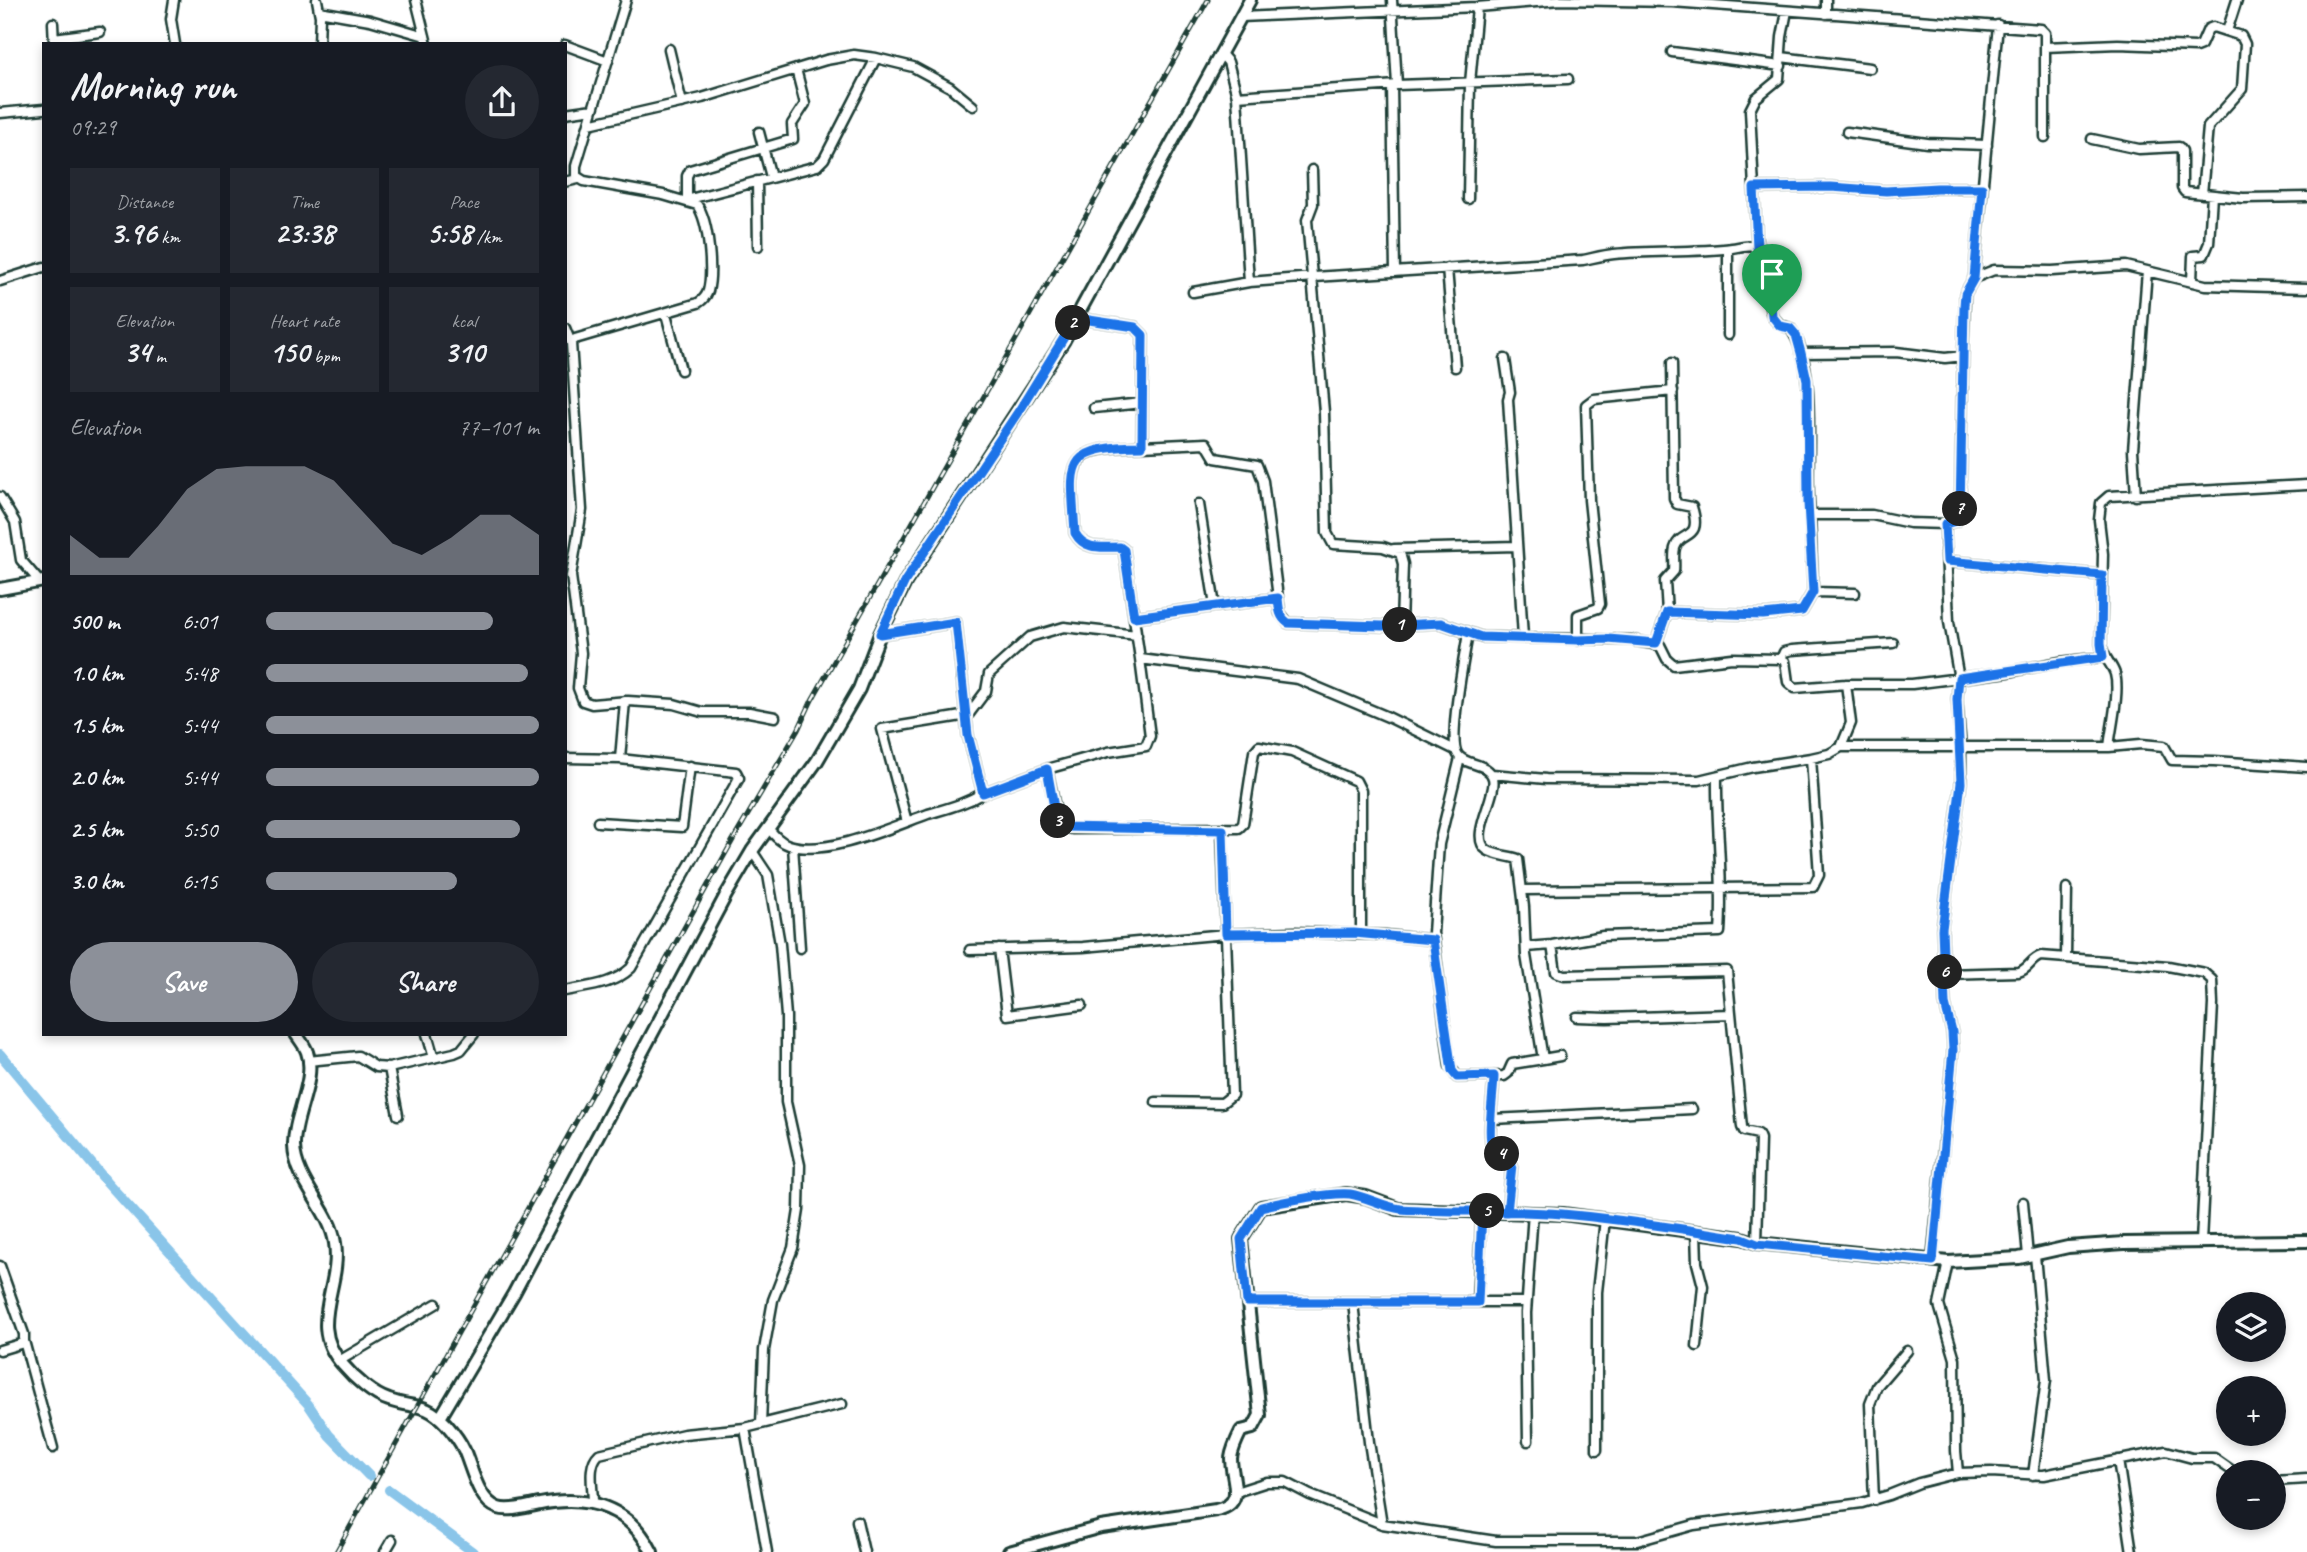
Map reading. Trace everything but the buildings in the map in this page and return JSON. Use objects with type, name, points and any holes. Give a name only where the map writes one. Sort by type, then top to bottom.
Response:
[{"type":"street","points":[[174,0],[171,19],[175,42]]},
{"type":"street","points":[[317,0],[319,42]]},
{"type":"street","points":[[416,0],[426,40]]},
{"type":"street","points":[[578,179],[576,166],[626,0]]},
{"type":"street","points":[[440,1418],[514,1293],[752,851],[817,761],[859,689],[880,634],[905,581],[1018,412],[1076,318],[1250,0]]},
{"type":"street","points":[[1241,17],[1393,5],[1477,7],[1560,0],[1672,2],[2044,30],[2045,138]]},
{"type":"street","points":[[1826,0],[1826,14]]},
{"type":"street","points":[[2227,31],[2237,0]]},
{"type":"street","points":[[1393,5],[1395,272]]},
{"type":"street","points":[[1468,199],[1470,83],[1477,7]]},
{"type":"street","points":[[319,11],[370,20],[426,40]]},
{"type":"street","points":[[1757,247],[1750,110],[1756,98],[1776,82],[1787,11]]},
{"type":"street","points":[[53,23],[54,41],[100,32]]},
{"type":"street","points":[[1810,515],[1872,515],[1910,523],[1945,524],[1956,521],[1960,513],[1965,294],[1974,278],[1998,25]]},
{"type":"street","points":[[2045,47],[2126,44],[2196,47],[2202,45],[2210,28],[2241,36],[2245,44],[2243,86],[2241,92],[2208,127],[2202,194]]},
{"type":"street","points":[[567,46],[608,61]]},
{"type":"street","points":[[669,49],[682,103]]},
{"type":"street","points":[[1672,51],[1870,68]]},
{"type":"street","points":[[1221,54],[1228,62],[1237,96],[1249,282]]},
{"type":"street","points":[[589,124],[682,103],[846,56],[876,58],[913,67],[933,76],[973,106]]},
{"type":"street","points":[[685,200],[817,166],[824,159],[876,58]]},
{"type":"street","points":[[685,200],[690,170],[791,141],[794,137],[792,124],[805,104],[796,69]]},
{"type":"street","points":[[1237,96],[1394,85],[1568,79]]},
{"type":"street","points":[[0,113],[42,109]]},
{"type":"street","points":[[567,113],[593,109]]},
{"type":"street","points":[[759,132],[771,177]]},
{"type":"street","points":[[1847,132],[1927,143],[1987,145]]},
{"type":"street","points":[[2092,139],[2139,149],[2179,147],[2182,151],[2183,190],[2243,198],[2307,197]]},
{"type":"street","points":[[1312,170],[1313,204],[1307,220],[1324,412],[1329,539],[1333,544],[1392,550],[1517,546]]},
{"type":"street","points":[[567,182],[578,179],[685,200],[697,205],[704,219],[710,273],[708,293],[698,303],[575,339],[569,349],[582,510],[568,568],[582,653],[578,691],[586,703],[625,701],[678,705],[702,712],[749,712],[775,717]]},
{"type":"street","points":[[757,181],[758,246]]},
{"type":"street","points":[[1754,188],[1831,187],[1886,191],[1982,188]]},
{"type":"street","points":[[2192,282],[2193,256],[2204,255],[2209,243],[2212,195]]},
{"type":"street","points":[[1193,292],[1249,282],[1583,260],[1613,254],[1762,248],[1767,255],[1772,316],[1780,326],[1790,328],[1796,335],[1807,380],[1813,592],[1802,611],[1792,613],[1763,615],[1667,612]]},
{"type":"street","points":[[1728,249],[1728,335]]},
{"type":"street","points":[[1974,278],[1994,270],[2052,271],[2126,267],[2205,285],[2307,289]]},
{"type":"street","points":[[0,281],[42,268]]},
{"type":"street","points":[[1447,268],[1455,368]]},
{"type":"street","points":[[2136,496],[2133,450],[2147,271]]},
{"type":"street","points":[[666,314],[681,370]]},
{"type":"street","points":[[1076,318],[1135,327],[1141,331],[1142,446]]},
{"type":"street","points":[[1801,353],[1896,352],[1945,358],[1963,356]]},
{"type":"street","points":[[1505,359],[1510,392],[1508,399],[1523,637]]},
{"type":"street","points":[[1656,643],[1667,612],[1665,581],[1674,571],[1675,549],[1680,540],[1690,536],[1694,530],[1692,507],[1677,504],[1674,498],[1672,363]]},
{"type":"street","points":[[1578,640],[1578,615],[1593,611],[1600,604],[1589,500],[1586,405],[1594,399],[1672,391]]},
{"type":"street","points":[[1094,408],[1142,402]]},
{"type":"street","points":[[768,828],[782,842],[793,846],[841,843],[870,836],[965,803],[983,793],[1047,769],[1108,752],[1146,746],[1149,743],[1124,550],[1120,547],[1087,547],[1075,533],[1071,475],[1074,464],[1087,454],[1115,447],[1206,443],[1215,458],[1257,465],[1262,481],[1280,613],[1282,619],[1288,623],[1382,626],[1441,623],[1481,637],[1608,639],[1656,643],[1662,648],[1669,663],[1674,664],[1732,658],[1781,659],[1785,661],[1788,682],[1794,688],[1846,684],[1912,684],[2103,657]]},
{"type":"street","points":[[2109,747],[2116,684],[2114,672],[2103,657],[2101,644],[2101,503],[2109,496],[2307,485]]},
{"type":"street","points":[[0,497],[15,522],[21,560],[41,581]]},
{"type":"street","points":[[1199,504],[1215,606]]},
{"type":"street","points":[[1933,1261],[1953,1050],[1945,1004],[1942,929],[1961,783],[1957,699],[1959,678],[1949,622],[1945,524]]},
{"type":"street","points":[[1392,550],[1400,553],[1403,564],[1401,625]]},
{"type":"street","points":[[1947,561],[2102,575]]},
{"type":"street","points":[[0,589],[41,581]]},
{"type":"street","points":[[1813,592],[1855,593]]},
{"type":"street","points":[[1134,617],[1278,598]]},
{"type":"street","points":[[880,634],[956,622],[968,715],[968,735],[983,793]]},
{"type":"street","points":[[907,822],[882,729],[968,715],[986,691],[989,674],[1030,637],[1064,627],[1137,635]]},
{"type":"street","points":[[1468,633],[1453,733],[1455,750],[1460,758],[1483,767],[1492,774],[1560,779],[1699,780],[1753,767],[1829,754],[1841,747],[2109,747],[2155,743],[2164,746],[2172,760],[2307,767]]},
{"type":"street","points":[[1781,659],[1784,652],[1792,650],[1893,643]]},
{"type":"street","points":[[1140,659],[1298,679],[1388,717],[1455,750]]},
{"type":"street","points":[[1841,747],[1851,723],[1846,684]]},
{"type":"street","points":[[620,759],[625,701]]},
{"type":"street","points":[[1047,769],[1055,813],[1063,827],[1239,828],[1243,824],[1254,752],[1259,746],[1292,752],[1356,781],[1361,791],[1361,934]]},
{"type":"street","points":[[567,758],[620,759],[691,766],[736,772],[739,778],[631,968],[624,975],[607,983],[567,991]]},
{"type":"street","points":[[1460,758],[1439,844],[1433,940],[1452,1071],[1457,1077],[1506,1075],[1512,1064],[1560,1056]]},
{"type":"street","points":[[1523,890],[1813,887],[1819,876],[1811,758]]},
{"type":"street","points":[[598,822],[682,827],[691,766]]},
{"type":"street","points":[[1492,774],[1494,781],[1481,830],[1482,844],[1488,851],[1518,859],[1523,890],[1526,947],[1543,1059]]},
{"type":"street","points":[[1526,947],[1603,936],[1720,932],[1717,776]]},
{"type":"street","points":[[1156,1102],[1222,1103],[1232,1096],[1223,830]]},
{"type":"street","points":[[793,846],[800,948]]},
{"type":"street","points":[[752,851],[768,875],[780,944],[786,1016],[786,1102],[800,1165],[799,1210],[793,1248],[773,1300],[764,1350],[761,1424]]},
{"type":"street","points":[[2066,958],[2067,888]]},
{"type":"street","points":[[970,950],[1083,947],[1226,934],[1295,932],[1433,940]]},
{"type":"street","points":[[1552,945],[1556,972],[1564,975],[1727,971],[1742,1127],[1744,1131],[1758,1134],[1760,1139],[1757,1244]]},
{"type":"street","points":[[999,949],[1007,1015],[1082,1005]]},
{"type":"street","points":[[1945,974],[2018,972],[2028,968],[2036,957],[2168,966],[2204,973],[2212,980],[2201,1242]]},
{"type":"street","points":[[1577,1017],[1731,1014]]},
{"type":"street","points":[[297,1036],[308,1054],[309,1071],[295,1125],[293,1149],[300,1170],[335,1243],[325,1330],[339,1361],[373,1392],[389,1401],[417,1405],[440,1418],[464,1449],[481,1491],[489,1503],[499,1509],[510,1509],[556,1501],[593,1502],[617,1513],[638,1530],[652,1552]]},
{"type":"street","points":[[428,1036],[434,1058]]},
{"type":"street","points":[[309,1061],[358,1056],[376,1067],[389,1068],[461,1050],[472,1036]]},
{"type":"street","points":[[389,1068],[398,1115]]},
{"type":"street","points":[[1494,1076],[1492,1145],[1510,1160],[1512,1165],[1507,1212]]},
{"type":"street","points":[[1492,1119],[1692,1109]]},
{"type":"street","points":[[1009,1552],[1101,1527],[1227,1508],[1236,1492],[1231,1456],[1241,1431],[1253,1427],[1260,1415],[1241,1239],[1261,1207],[1346,1194],[1366,1197],[1398,1209],[1533,1212],[1696,1231],[1742,1238],[1757,1244],[1948,1262],[2031,1256],[2068,1247],[2124,1243],[2307,1241]]},
{"type":"street","points":[[2022,1202],[2046,1380],[2033,1475]]},
{"type":"street","points":[[1478,1302],[1482,1211]]},
{"type":"street","points":[[1528,1441],[1526,1302],[1533,1212]]},
{"type":"street","points":[[1597,1450],[1597,1292],[1605,1219]]},
{"type":"street","points":[[1696,1231],[1697,1263],[1703,1286],[1697,1346]]},
{"type":"street","points":[[1948,1262],[1939,1305],[1954,1351],[1956,1368],[1958,1473]]},
{"type":"street","points":[[0,1266],[24,1334],[53,1448]]},
{"type":"street","points":[[1247,1302],[1526,1302]]},
{"type":"street","points":[[1353,1303],[1368,1442],[1382,1524]]},
{"type":"street","points":[[339,1361],[436,1304]]},
{"type":"street","points":[[0,1350],[20,1344],[24,1340]]},
{"type":"street","points":[[1874,1500],[1870,1404],[1877,1386],[1908,1352]]},
{"type":"street","points":[[593,1502],[592,1467],[599,1454],[684,1434],[745,1428],[842,1404]]},
{"type":"street","points":[[745,1428],[766,1552]]},
{"type":"street","points":[[1236,1492],[1267,1482],[1285,1482],[1382,1524],[1496,1541],[1637,1541],[1693,1525],[1862,1503],[1958,1473],[2050,1475],[2170,1451],[2192,1458],[2217,1460]]},
{"type":"street","points":[[2118,1460],[2132,1552]]},
{"type":"street","points":[[2286,1480],[2307,1479]]},
{"type":"street","points":[[857,1521],[864,1552]]},
{"type":"street","points":[[384,1552],[392,1540]]},
{"type":"waterway","points":[[0,1054],[106,1181],[308,1404],[329,1435],[369,1476]]},
{"type":"waterway","points":[[389,1490],[473,1552]]},
{"type":"railway","points":[[336,1552],[733,840],[798,730],[812,700],[1208,0]]},
{"type":"route","points":[[1772,316],[1767,255],[1762,248],[1757,247],[1754,188],[1831,187],[1886,191],[1982,188],[1974,278],[1965,294],[1964,306],[1960,513],[1956,521],[1945,524],[1947,561],[2102,575],[2103,657],[1959,678],[1957,699],[1961,783],[1942,929],[1945,1004],[1953,1050],[1933,1261],[1757,1244],[1742,1238],[1563,1214],[1533,1212],[1507,1212],[1447,1209],[1398,1209],[1366,1197],[1346,1194],[1261,1207],[1241,1239],[1247,1302],[1478,1302],[1482,1211],[1507,1212],[1512,1165],[1510,1160],[1495,1149],[1490,1139],[1494,1076],[1457,1077],[1450,1066],[1433,940],[1354,933],[1226,934],[1223,830],[1063,827],[1055,813],[1047,769],[983,793],[968,735],[968,715],[956,622],[880,634],[905,581],[1018,412],[1076,318],[1135,327],[1143,335],[1142,446],[1115,447],[1087,454],[1074,464],[1071,475],[1075,533],[1087,547],[1120,547],[1124,550],[1134,617],[1278,598],[1282,619],[1288,623],[1382,626],[1427,622],[1454,626],[1481,637],[1608,639],[1656,643],[1667,612],[1763,615],[1802,611],[1813,592],[1808,503],[1807,380],[1796,335],[1790,328],[1780,326],[1772,316]]}]
